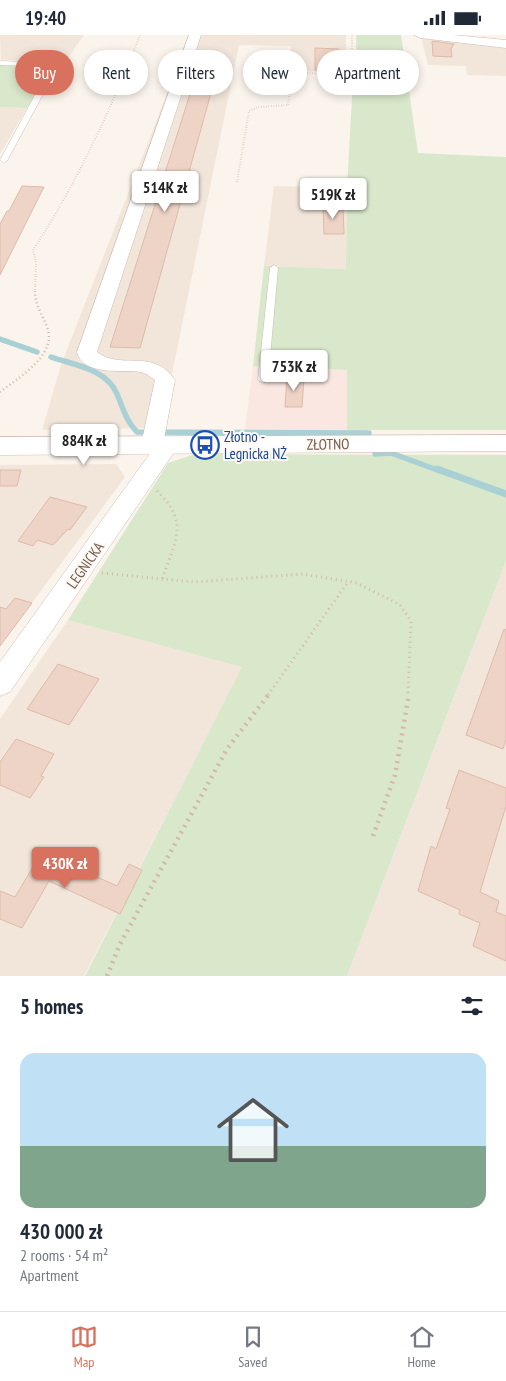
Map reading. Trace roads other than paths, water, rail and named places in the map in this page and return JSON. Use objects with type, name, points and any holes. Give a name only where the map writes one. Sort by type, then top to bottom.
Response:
[{"type":"street","points":[[158,438],[165,380],[163,377],[144,366],[106,365],[88,356],[87,352],[195,35]]},
{"type":"street","points":[[420,35],[506,44]]},
{"type":"street","name":"ZŁOTNO","points":[[0,446],[158,438],[506,443]]},
{"type":"street","name":"LEGNICKA","points":[[0,684],[144,480],[158,438]]},
{"type":"lane","points":[[0,63],[42,66],[50,70],[51,74],[3,161]]},
{"type":"lane","points":[[263,379],[274,268]]},
{"type":"waterway","points":[[0,339],[37,352]]},
{"type":"waterway","points":[[51,357],[89,369],[106,379],[117,394],[127,419],[137,432],[369,433]]},
{"type":"waterway","points":[[375,454],[391,453],[440,471]]},
{"type":"waterway","points":[[437,469],[506,494]]},
{"type":"place","name":"Złotno - Legnicka NŻ","points":[[205,445]]}]
